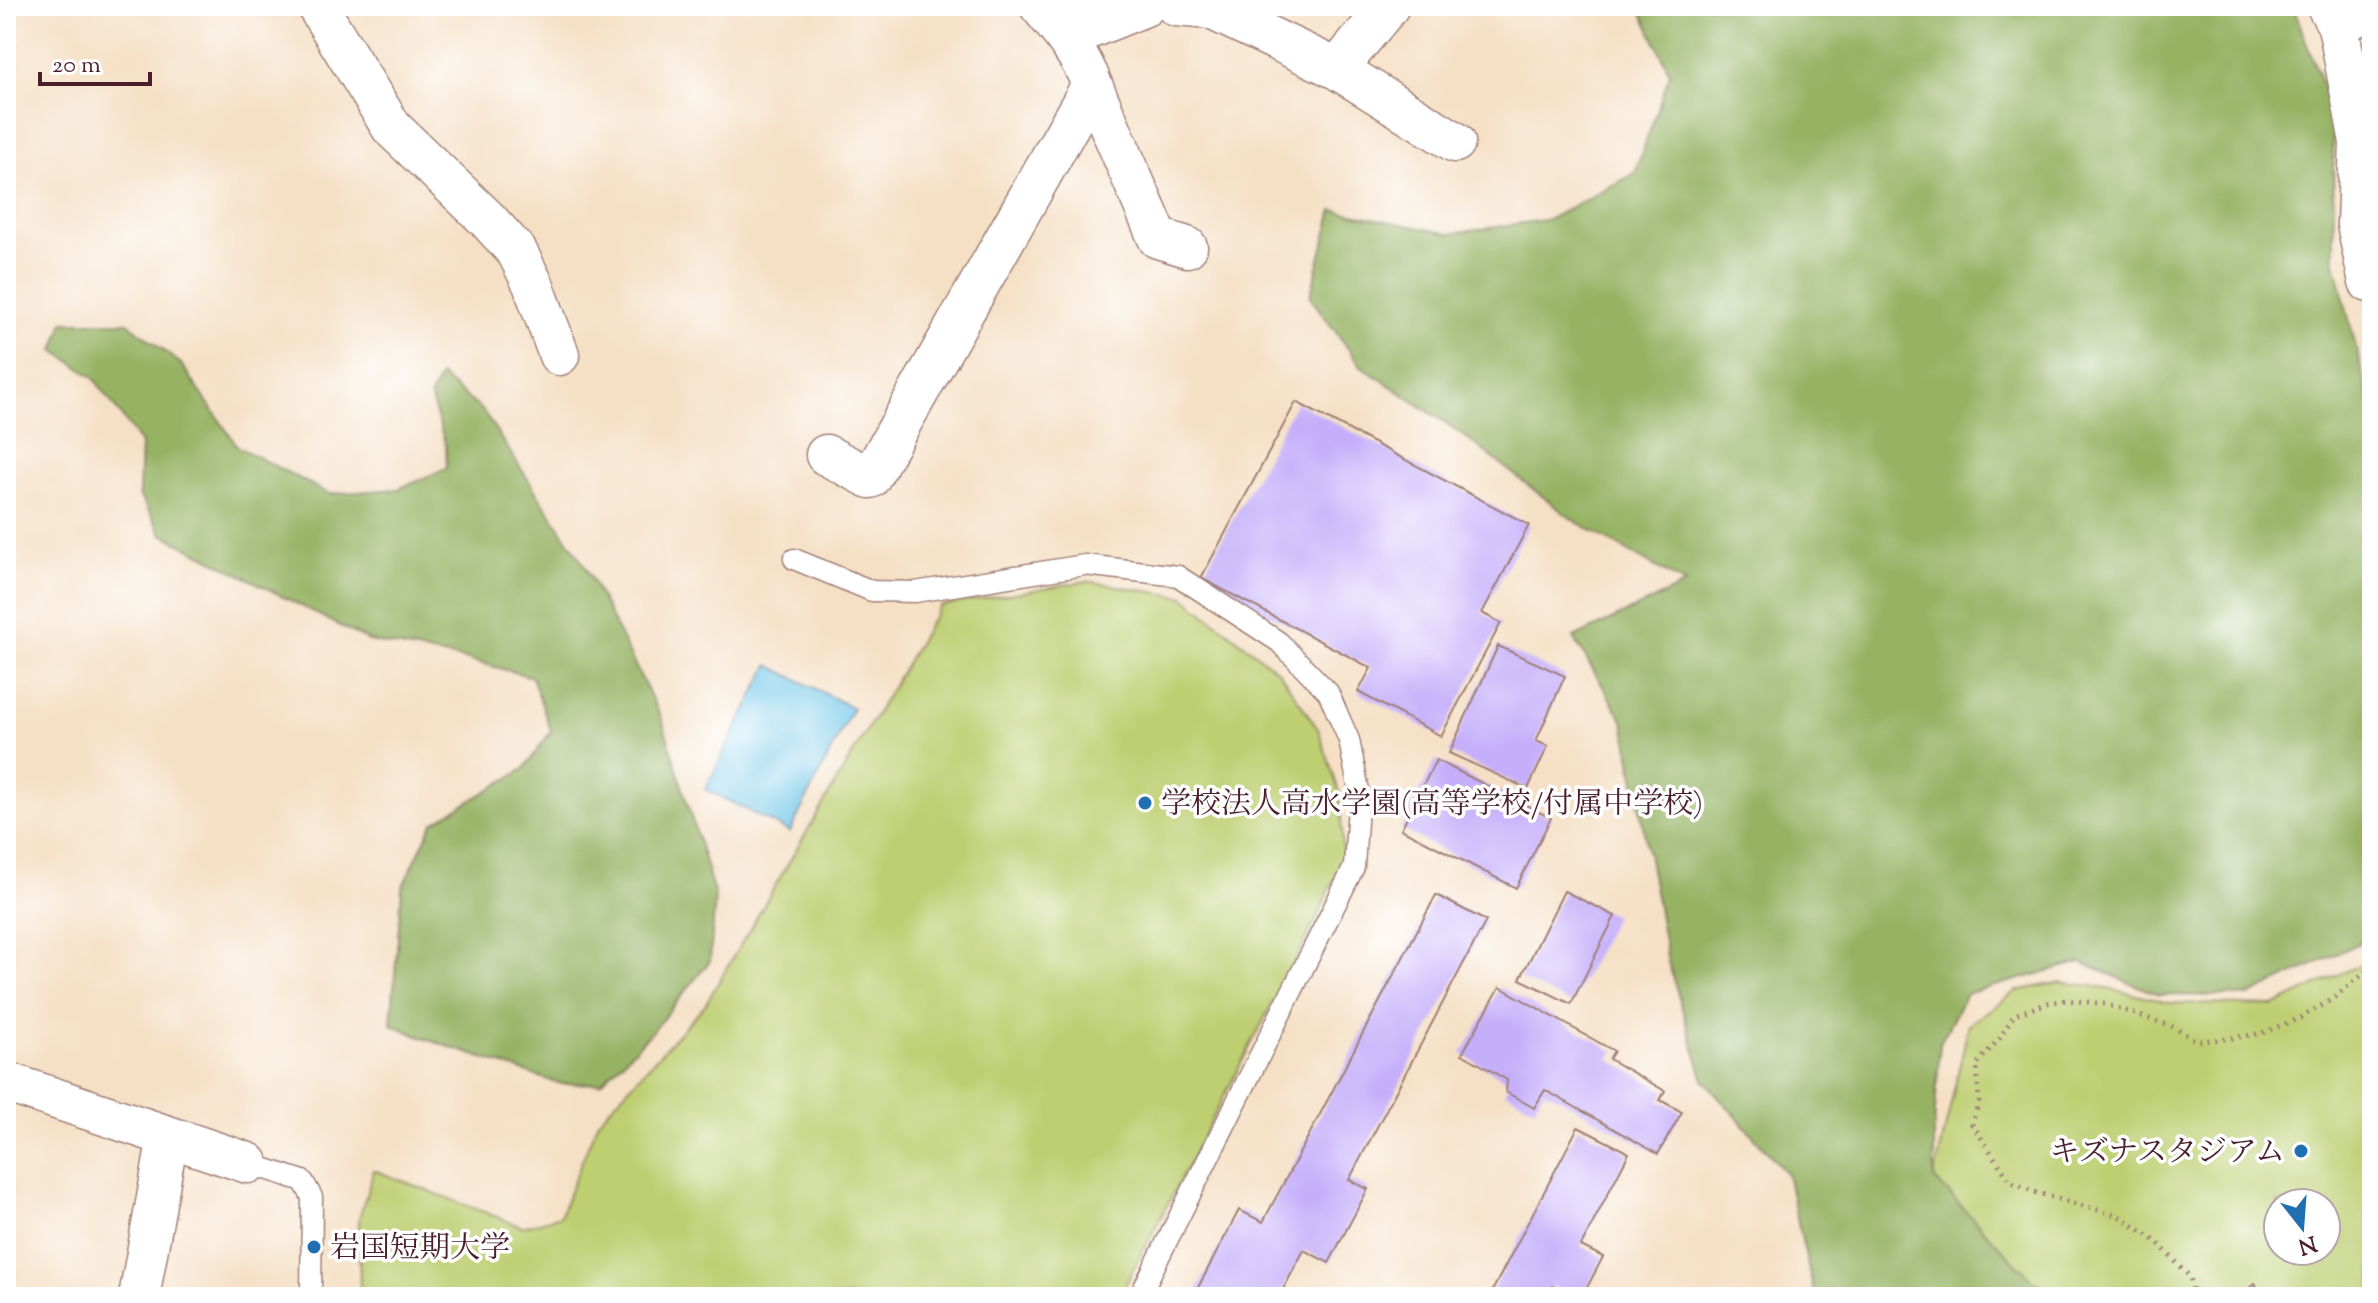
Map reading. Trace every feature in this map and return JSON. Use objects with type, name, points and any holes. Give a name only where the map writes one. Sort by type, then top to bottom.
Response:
[{"type":"street","points":[[317,6],[392,128],[517,252],[533,284],[559,355]]},
{"type":"street","points":[[1040,6],[1085,66],[1158,238],[1187,247]]},
{"type":"street","points":[[1066,38],[1145,6]]},
{"type":"street","points":[[1176,6],[1211,9],[1337,69],[1455,142]]},
{"type":"street","points":[[1337,69],[1389,6]]},
{"type":"street","points":[[2346,13],[2360,142],[2357,224],[2369,282],[2372,282]]},
{"type":"street","points":[[826,455],[870,478],[1092,85]]},
{"type":"street","points":[[6,1082],[248,1163]]},
{"type":"street","points":[[139,1297],[168,1137]]},
{"type":"lane","points":[[794,559],[872,591],[915,592],[1085,565],[1178,576],[1279,642],[1328,692],[1349,740],[1359,791],[1354,867],[1139,1297]]},
{"type":"lane","points":[[248,1163],[303,1181],[312,1197],[311,1297]]},
{"type":"path","points":[[2194,1297],[2190,1277],[2157,1242],[2119,1216],[2034,1192],[2010,1181],[1972,1124],[1979,1102],[1977,1064],[2000,1038],[2014,1015],[2048,1003],[2067,1000],[2105,1004],[2171,1026],[2197,1041],[2227,1039],[2262,1033],[2300,1018],[2331,1000],[2372,967]]},
{"type":"green space","points":[[1639,6],[2293,6],[2333,115],[2334,258],[2372,413],[2372,937],[2248,996],[2159,995],[2081,962],[1966,994],[1940,1043],[1934,1178],[2034,1282],[2076,1297],[1815,1297],[1787,1174],[1704,1080],[1668,962],[1624,722],[1574,638],[1686,584],[1573,520],[1462,434],[1361,366],[1310,297],[1333,210],[1450,234],[1550,219],[1635,173],[1670,73]]},
{"type":"green space","points":[[64,322],[127,322],[181,364],[238,447],[329,494],[398,489],[447,468],[446,446],[430,395],[440,376],[483,411],[585,566],[662,719],[715,896],[710,961],[651,1033],[601,1083],[561,1084],[423,1038],[391,1024],[402,888],[433,823],[524,769],[551,731],[532,677],[469,660],[369,641],[162,534],[139,495],[141,443],[93,377],[54,350]]},
{"type":"green space","points":[[1086,581],[1184,597],[1279,672],[1318,729],[1340,794],[1343,860],[1315,922],[1119,1297],[360,1297],[359,1218],[374,1170],[523,1227],[560,1216],[598,1121],[705,1005],[940,606]]},
{"type":"green space","points":[[2372,778],[2372,1297],[2076,1297],[2034,1282],[1934,1178],[1969,1024],[2017,991],[2061,982],[2107,988],[2170,1003],[2273,1006],[2370,960],[2362,904]]},
{"type":"water","points":[[769,665],[853,708],[790,832],[705,789]]},
{"type":"building","points":[[1296,402],[1529,525],[1482,613],[1501,623],[1441,736],[1358,692],[1371,668],[1201,578]]},
{"type":"building","points":[[1498,646],[1565,676],[1536,741],[1548,746],[1528,789],[1449,753]]},
{"type":"building","points":[[1436,760],[1551,818],[1516,888],[1401,829]]},
{"type":"building","points":[[1564,891],[1615,916],[1571,1004],[1520,979]]},
{"type":"building","points":[[1436,895],[1486,921],[1349,1180],[1368,1189],[1329,1263],[1304,1250],[1279,1297],[1193,1297],[1239,1210],[1263,1222]]},
{"type":"building","points":[[1500,987],[1614,1051],[1609,1059],[1665,1091],[1660,1100],[1682,1112],[1658,1154],[1545,1090],[1534,1108],[1506,1092],[1507,1080],[1462,1054]]},
{"type":"building","points":[[1578,1127],[1629,1153],[1581,1246],[1603,1257],[1582,1297],[1573,1297],[1552,1286],[1547,1297],[1489,1297]]},
{"type":"building","points":[[2255,1283],[2263,1297],[2239,1297]]},
{"type":"place","name":"学校法人高水学園(高等学校/付属中学校)","points":[[1145,803]]},
{"type":"place","name":"キズナスタジアム","points":[[2301,1151]]},
{"type":"place","name":"岩国短期大学","points":[[314,1247]]}]
